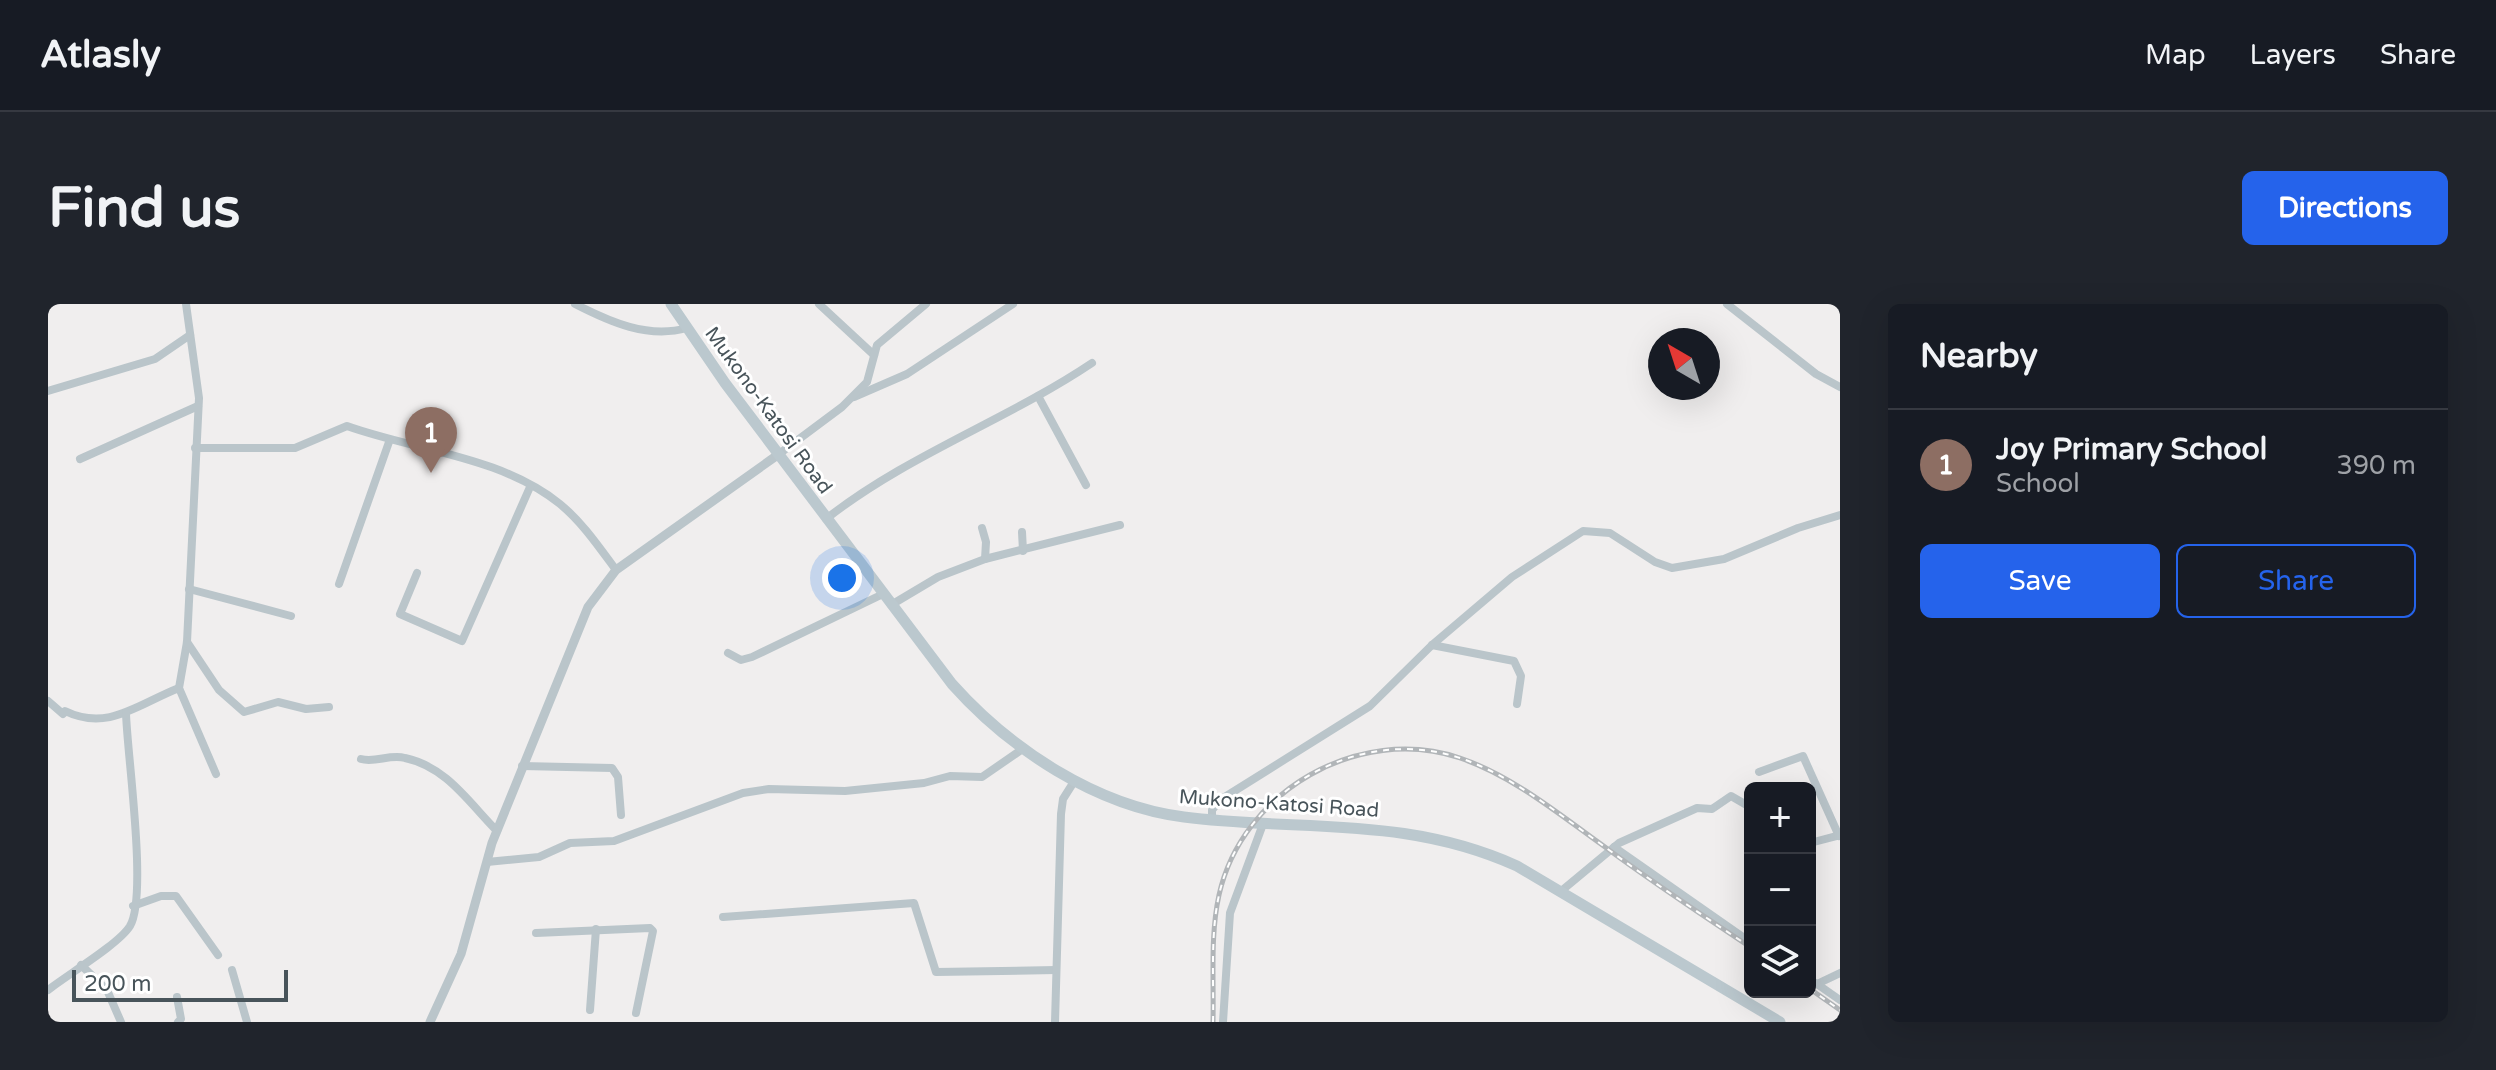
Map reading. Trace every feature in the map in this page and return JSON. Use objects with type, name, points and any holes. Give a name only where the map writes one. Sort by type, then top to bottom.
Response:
[{"type":"main road","name":"Mukono-Katosi Road","points":[[671,304],[891,605],[972,706],[1024,748],[1075,780],[1154,811],[1263,824],[1370,827],[1476,847],[1517,866],[1780,1022]]},
{"type":"street","points":[[186,304],[198,406],[187,642],[179,688],[216,774]]},
{"type":"street","points":[[575,304],[637,329],[668,333],[687,328]]},
{"type":"street","points":[[819,304],[874,355]]},
{"type":"street","points":[[430,1022],[461,954],[497,831],[588,607],[616,570],[779,454],[850,399],[867,382],[877,345],[926,304]]},
{"type":"street","points":[[850,399],[907,374],[1013,304]]},
{"type":"street","points":[[1727,304],[1806,367],[1840,387]]},
{"type":"street","points":[[48,391],[155,359],[190,335]]},
{"type":"street","points":[[826,519],[875,483],[1038,396],[1092,363]]},
{"type":"street","points":[[1038,396],[1086,485]]},
{"type":"street","points":[[80,459],[198,406]]},
{"type":"street","points":[[195,448],[295,448],[347,426],[389,442],[482,463],[553,499],[574,517],[616,570]]},
{"type":"street","points":[[339,584],[389,442]]},
{"type":"street","points":[[417,573],[400,614],[462,641],[530,487]]},
{"type":"street","points":[[1212,820],[1212,810],[1220,800],[1370,706],[1432,645],[1512,577],[1583,531],[1610,533],[1655,562],[1672,568],[1724,559],[1798,528],[1840,515]]},
{"type":"street","points":[[891,605],[938,577],[985,559],[1120,525]]},
{"type":"street","points":[[982,528],[986,542],[985,559]]},
{"type":"street","points":[[1022,532],[1023,551]]},
{"type":"street","points":[[189,589],[291,616]]},
{"type":"street","points":[[728,653],[741,660],[752,657],[883,594]]},
{"type":"street","points":[[187,642],[219,690],[244,712],[278,702],[306,709],[329,707]]},
{"type":"street","points":[[1432,645],[1514,661],[1519,666],[1521,676],[1517,704]]},
{"type":"street","points":[[48,701],[63,714],[65,711],[84,721],[126,713],[179,688]]},
{"type":"street","points":[[48,990],[129,927],[136,883],[132,753],[126,713]]},
{"type":"street","points":[[487,862],[539,857],[570,843],[614,841],[743,793],[769,789],[845,791],[924,783],[950,776],[982,777],[1024,748]]},
{"type":"street","points":[[1759,772],[1803,756],[1839,836],[1816,842]]},
{"type":"street","points":[[361,759],[407,758],[430,768],[460,789],[479,816],[497,831]]},
{"type":"street","points":[[522,766],[612,768],[618,777],[621,815]]},
{"type":"street","points":[[1055,1022],[1061,814],[1063,799],[1075,780]]},
{"type":"street","points":[[1560,892],[1614,847],[1697,808],[1712,809],[1731,796],[1744,804]]},
{"type":"street","points":[[1223,1022],[1230,913],[1263,824]]},
{"type":"street","points":[[1614,847],[1744,938]]},
{"type":"street","points":[[133,906],[161,896],[176,896],[218,955]]},
{"type":"street","points":[[723,917],[914,903],[936,972],[1056,970]]},
{"type":"street","points":[[536,933],[650,928],[653,931],[636,1013]]},
{"type":"street","points":[[590,1010],[596,929]]},
{"type":"street","points":[[81,965],[107,990],[121,1022]]},
{"type":"street","points":[[232,970],[247,1022]]},
{"type":"street","points":[[1816,981],[1840,973]]},
{"type":"street","points":[[1816,984],[1840,1000]]},
{"type":"street","points":[[177,997],[181,1019],[178,1022]]},
{"type":"railway","points":[[1213,1022],[1213,942],[1219,895],[1232,858],[1252,825],[1279,797],[1310,775],[1345,759],[1383,750],[1422,750],[1460,758],[1499,775],[1536,797],[1744,943]]},
{"type":"railway","points":[[1816,993],[1840,1010]]},
{"type":"place","name":"Joy Primary School","points":[[431,473]]}]
